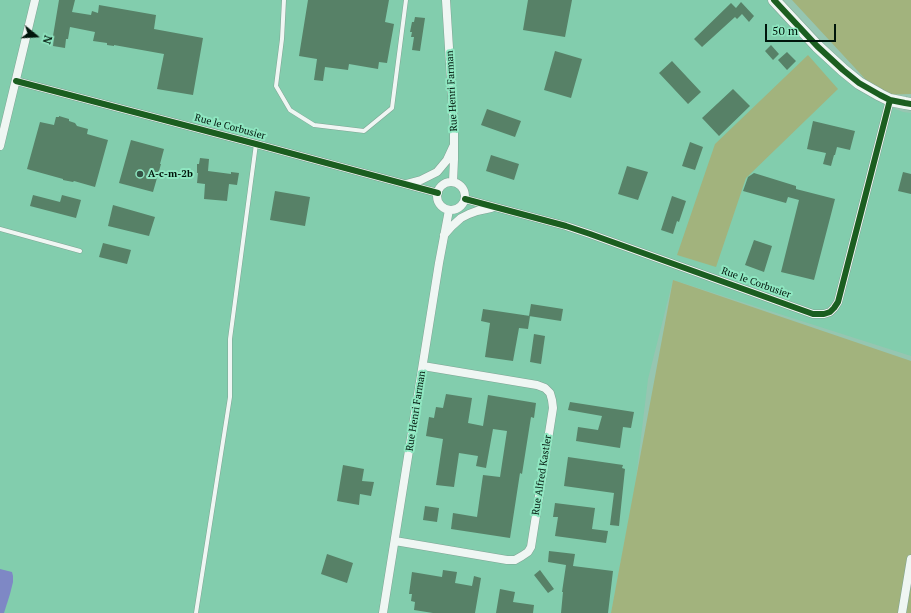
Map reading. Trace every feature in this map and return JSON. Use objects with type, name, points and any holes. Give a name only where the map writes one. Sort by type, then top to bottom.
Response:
[{"type":"street","points":[[0,146],[36,0]]},
{"type":"street","name":"Rue Henri Farman","points":[[446,0],[454,144],[453,182]]},
{"type":"street","points":[[774,0],[817,46],[859,83],[880,96],[890,100],[911,104]]},
{"type":"street","name":"Rue le Corbusier","points":[[16,81],[438,193]]},
{"type":"street","name":"Rue le Corbusier","points":[[465,200],[566,226],[813,314],[824,314],[830,312],[838,302],[890,100]]},
{"type":"street","points":[[405,185],[425,179],[437,172],[447,160],[454,144]]},
{"type":"street","points":[[453,182],[460,185],[463,189],[465,193],[465,200],[462,206],[458,209],[448,210],[440,205],[438,201],[438,193],[444,184],[453,182]]},
{"type":"street","points":[[444,235],[468,214],[487,208],[494,208]]},
{"type":"street","name":"Rue Henri Farman","points":[[383,613],[448,210]]},
{"type":"street","name":"Rue Alfred Kastler","points":[[395,541],[507,560],[515,560],[528,552],[531,547],[553,408],[550,393],[545,388],[537,385],[423,366]]},
{"type":"street","points":[[902,613],[911,559]]},
{"type":"lane","points":[[284,0],[282,39],[276,86],[290,110],[314,125],[364,131],[392,108],[406,0]]},
{"type":"lane","points":[[196,613],[230,397],[230,339],[256,144]]},
{"type":"lane","points":[[0,229],[80,251]]},
{"type":"shaded area","points":[[0,0],[768,0],[881,103],[903,112],[911,113],[911,356],[673,280],[648,379],[635,487],[611,613],[0,613]]},
{"type":"shaded area","points":[[792,0],[911,0],[911,94],[880,95]]},
{"type":"shaded area","points":[[808,55],[838,89],[746,178],[716,267],[677,255],[715,144]]},
{"type":"shaded area","points":[[673,280],[911,361],[911,613],[611,613]]},
{"type":"water","points":[[0,569],[12,572],[13,576],[13,582],[4,613],[0,613]]},
{"type":"building","points":[[59,0],[75,0],[72,12],[91,15],[92,11],[98,13],[99,5],[156,15],[154,29],[203,38],[193,95],[157,89],[164,54],[107,45],[107,43],[93,41],[95,32],[70,27],[65,48],[53,46],[53,36]]},
{"type":"building","points":[[308,0],[389,0],[385,22],[394,24],[387,63],[379,62],[378,69],[349,64],[348,70],[325,67],[323,81],[314,80],[317,59],[299,56]]},
{"type":"building","points":[[528,0],[572,0],[565,37],[523,30]]},
{"type":"building","points":[[741,2],[754,16],[749,22],[742,14],[737,19],[735,17],[702,47],[694,39],[731,3],[736,8]]},
{"type":"building","points":[[415,17],[425,18],[420,51],[412,50],[414,37],[411,37],[412,32],[410,32],[412,22],[414,22]]},
{"type":"building","points":[[771,45],[779,54],[773,60],[765,51]]},
{"type":"building","points":[[555,51],[582,59],[571,98],[544,90]]},
{"type":"building","points":[[787,52],[796,61],[787,70],[778,60]]},
{"type":"building","points":[[672,61],[701,92],[688,104],[659,73]]},
{"type":"building","points":[[733,89],[750,106],[719,136],[702,118]]},
{"type":"building","points":[[487,109],[521,121],[515,137],[481,125]]},
{"type":"building","points":[[59,116],[69,119],[69,121],[75,123],[77,126],[88,129],[87,134],[108,140],[95,187],[74,181],[63,180],[27,169],[40,122],[54,125],[56,117]]},
{"type":"building","points":[[813,121],[855,131],[850,150],[837,147],[831,166],[823,164],[826,153],[807,149]]},
{"type":"building","name":"A-c-m-2b","points":[[131,140],[164,149],[153,192],[119,183]]},
{"type":"building","points":[[690,142],[703,147],[695,170],[682,166]]},
{"type":"building","points":[[491,155],[519,164],[514,180],[486,171]]},
{"type":"building","points":[[200,158],[209,159],[208,171],[231,174],[231,172],[239,173],[237,185],[229,184],[227,201],[204,199],[205,184],[197,183],[197,164],[199,164]]},
{"type":"building","points":[[627,166],[648,172],[638,200],[618,194]]},
{"type":"building","points":[[903,172],[911,174],[911,194],[898,191]]},
{"type":"building","points":[[754,173],[796,186],[796,189],[835,199],[814,280],[781,272],[799,200],[788,197],[786,203],[743,191],[748,177]]},
{"type":"building","points":[[275,191],[310,197],[305,226],[270,220]]},
{"type":"building","points":[[33,195],[60,202],[62,195],[81,200],[76,218],[30,206]]},
{"type":"building","points":[[672,196],[686,201],[673,234],[661,230]]},
{"type":"building","points":[[113,205],[155,217],[149,236],[108,226]]},
{"type":"building","points":[[754,240],[772,246],[764,272],[745,265]]},
{"type":"building","points":[[103,243],[131,250],[127,264],[99,257]]},
{"type":"building","points":[[531,304],[563,309],[561,321],[529,316]]},
{"type":"building","points":[[483,309],[530,316],[528,329],[519,328],[513,361],[485,357],[490,323],[481,321]]},
{"type":"building","points":[[534,334],[545,336],[541,364],[530,362]]},
{"type":"building","points":[[446,394],[472,398],[468,423],[483,426],[488,395],[536,403],[534,418],[531,417],[522,474],[520,473],[510,538],[451,529],[453,513],[477,517],[483,475],[500,477],[507,431],[493,429],[486,468],[476,466],[478,456],[459,453],[454,487],[436,485],[443,439],[426,436],[429,417],[434,418],[436,407],[443,408]]},
{"type":"building","points":[[570,402],[634,412],[631,428],[623,427],[620,448],[576,441],[578,427],[598,430],[602,416],[568,410]]},
{"type":"building","points":[[568,457],[623,465],[622,468],[625,469],[619,526],[610,525],[614,493],[564,486]]},
{"type":"building","points":[[343,465],[364,469],[362,481],[374,482],[371,496],[360,494],[359,505],[337,501]]},
{"type":"building","points":[[555,503],[595,508],[592,529],[608,531],[606,543],[555,536],[558,517],[553,517]]},
{"type":"building","points":[[425,506],[439,508],[437,522],[423,520]]},
{"type":"building","points":[[549,551],[575,554],[573,566],[613,571],[608,613],[561,613],[566,565],[548,562]]},
{"type":"building","points":[[327,554],[353,563],[347,583],[321,574]]},
{"type":"building","points":[[443,570],[457,572],[455,583],[472,586],[474,576],[481,578],[475,613],[433,613],[414,610],[415,602],[411,601],[412,594],[409,594],[412,572],[442,577]]},
{"type":"building","points":[[540,570],[554,589],[548,593],[534,575]]},
{"type":"building","points":[[500,589],[515,592],[513,602],[534,605],[533,613],[496,613]]},
{"type":"cycle path","points":[[774,0],[817,46],[859,83],[890,100],[911,104]]},
{"type":"cycle path","points":[[16,81],[438,193]]},
{"type":"cycle path","points":[[465,199],[566,226],[813,314],[824,314],[830,312],[838,302],[890,100]]},
{"type":"place","name":"A-c-m-2b","points":[[140,174]]}]
